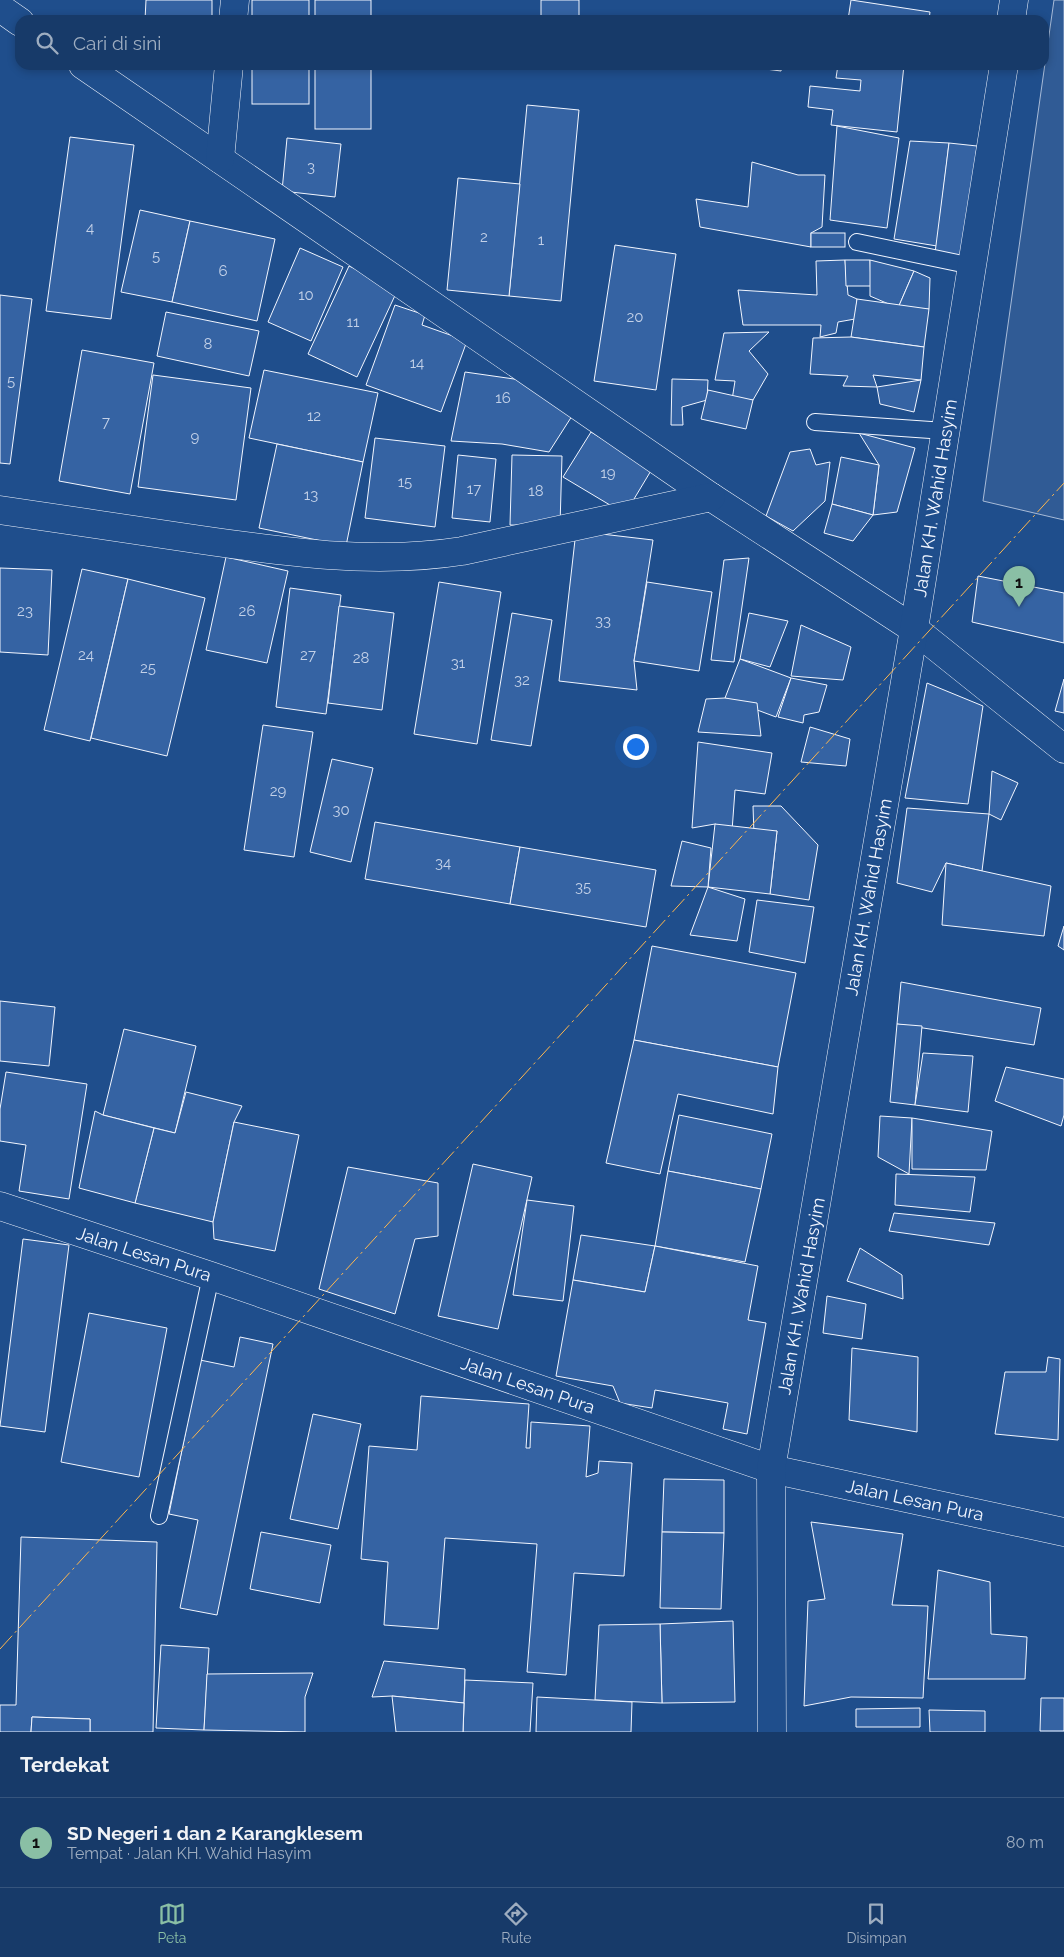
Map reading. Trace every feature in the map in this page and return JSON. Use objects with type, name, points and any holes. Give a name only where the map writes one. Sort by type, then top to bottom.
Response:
[{"type":"street","points":[[234,15],[235,0]]},
{"type":"street","points":[[1012,15],[1014,0]]},
{"type":"street","points":[[0,8],[15,18]]},
{"type":"street","points":[[90,70],[711,497],[914,629],[1064,749]]},
{"type":"street","points":[[220,159],[229,70]]},
{"type":"street","name":"Jalan KH. Wahid Hasyim","points":[[772,1732],[771,1469],[914,629],[1003,70]]},
{"type":"street","points":[[0,510],[266,549],[385,557],[428,556],[462,551],[711,497]]},
{"type":"street","name":"Jalan Lesan Pura","points":[[0,1206],[212,1276],[771,1469],[1064,1532]]},
{"type":"lane","points":[[857,242],[972,266]]},
{"type":"lane","points":[[816,422],[945,431]]},
{"type":"lane","points":[[159,1516],[212,1276]]},
{"type":"shaded area","points":[[1054,0],[1064,0],[1064,520],[983,501],[1044,70],[1049,70],[1049,35]]},
{"type":"building","points":[[146,0],[212,0],[212,15],[145,15]]},
{"type":"building","points":[[252,0],[309,0],[309,15],[252,15]]},
{"type":"building","points":[[315,0],[371,0],[371,15],[315,15]]},
{"type":"building","points":[[541,0],[579,0],[579,15],[541,15]]},
{"type":"building","points":[[851,0],[930,12],[930,15],[849,15]]},
{"type":"building","points":[[252,70],[309,70],[309,104],[252,104]]},
{"type":"building","points":[[315,70],[371,70],[371,129],[315,129]]},
{"type":"building","points":[[837,70],[903,70],[897,132],[831,125],[833,110],[808,107],[810,86],[860,91],[861,80],[836,78]]},
{"type":"building","points":[[527,105],[579,110],[561,301],[509,296]]},
{"type":"building","points":[[837,126],[899,138],[887,228],[830,220]]},
{"type":"building","points":[[70,137],[134,145],[111,319],[46,311]]},
{"type":"building","points":[[287,138],[341,144],[335,197],[282,191]]},
{"type":"building","points":[[910,141],[949,143],[937,246],[894,239]]},
{"type":"building","points":[[949,143],[977,146],[963,257],[935,253]]},
{"type":"building","points":[[752,162],[798,175],[825,175],[822,227],[811,233],[811,247],[700,227],[696,199],[748,207]]},
{"type":"building","points":[[458,178],[520,184],[509,296],[447,290]]},
{"type":"building","points":[[140,210],[190,221],[172,302],[121,292]]},
{"type":"building","points":[[190,221],[275,239],[257,321],[172,302]]},
{"type":"building","points":[[811,233],[845,233],[845,247],[811,247]]},
{"type":"building","points":[[615,245],[676,254],[656,390],[594,381]]},
{"type":"building","points":[[300,248],[343,267],[311,341],[268,322]]},
{"type":"building","points":[[845,260],[848,295],[857,299],[855,319],[838,322],[836,333],[820,337],[821,325],[743,325],[738,290],[817,295],[816,261]]},
{"type":"building","points":[[845,260],[870,260],[871,286],[846,286]]},
{"type":"building","points":[[870,260],[914,271],[898,308],[870,296]]},
{"type":"building","points":[[349,266],[398,289],[357,377],[308,354]]},
{"type":"building","points":[[914,271],[930,278],[929,309],[898,308]]},
{"type":"building","points":[[0,295],[32,299],[10,464],[0,463]]},
{"type":"building","points":[[857,299],[929,309],[924,347],[851,337]]},
{"type":"building","points":[[395,305],[425,315],[422,325],[467,341],[441,412],[366,385]]},
{"type":"building","points":[[166,312],[259,331],[249,376],[157,356]]},
{"type":"building","points":[[769,332],[749,351],[768,374],[753,400],[732,400],[735,381],[715,380],[724,333]]},
{"type":"building","points":[[851,337],[924,347],[921,380],[873,375],[877,387],[843,386],[848,376],[810,374],[813,338]]},
{"type":"building","points":[[82,350],[154,363],[130,494],[59,481]]},
{"type":"building","points":[[264,370],[378,393],[363,462],[249,438]]},
{"type":"building","points":[[465,372],[521,380],[572,416],[549,452],[502,444],[451,441]]},
{"type":"building","points":[[153,375],[251,388],[236,500],[138,487]]},
{"type":"building","points":[[672,379],[708,380],[707,400],[682,407],[683,425],[671,425]]},
{"type":"building","points":[[921,380],[914,412],[880,404],[877,387]]},
{"type":"building","points":[[708,390],[753,400],[746,429],[701,419]]},
{"type":"building","points":[[591,432],[652,469],[625,514],[563,477]]},
{"type":"building","points":[[859,433],[915,448],[897,512],[873,515],[879,465]]},
{"type":"building","points":[[375,438],[445,446],[435,527],[365,518]]},
{"type":"building","points":[[277,444],[363,462],[346,546],[259,528]]},
{"type":"building","points":[[810,449],[816,465],[830,462],[825,501],[793,531],[766,516],[790,452]]},
{"type":"building","points":[[458,455],[496,459],[490,522],[452,518]]},
{"type":"building","points":[[512,455],[562,456],[560,526],[510,525]]},
{"type":"building","points":[[841,457],[879,465],[873,515],[832,504]]},
{"type":"building","points":[[832,504],[873,515],[853,541],[824,533]]},
{"type":"building","points":[[576,531],[653,540],[634,661],[637,690],[559,681]]},
{"type":"building","points":[[226,557],[288,571],[267,663],[206,650]]},
{"type":"building","points":[[749,558],[734,662],[711,660],[724,560]]},
{"type":"building","points":[[0,568],[52,570],[48,655],[0,652]]},
{"type":"building","points":[[82,569],[128,579],[90,741],[44,730]]},
{"type":"building","points":[[978,576],[1064,593],[1064,643],[972,622]]},
{"type":"building","points":[[128,579],[205,598],[167,756],[91,738]]},
{"type":"building","points":[[439,582],[501,592],[477,744],[414,734]]},
{"type":"building","points":[[647,582],[712,592],[699,671],[634,661]]},
{"type":"building","points":[[290,588],[341,595],[326,714],[276,707]]},
{"type":"building","points":[[339,606],[394,613],[382,710],[328,703]]},
{"type":"building","points":[[512,613],[552,620],[531,746],[491,740]]},
{"type":"building","points":[[749,613],[788,621],[770,667],[740,659]]},
{"type":"building","points":[[801,625],[851,647],[843,680],[791,676]]},
{"type":"building","points":[[740,659],[791,678],[776,717],[725,698]]},
{"type":"building","points":[[791,678],[827,685],[819,712],[804,715],[803,723],[778,717]]},
{"type":"building","points":[[1064,679],[1064,713],[1055,711]]},
{"type":"building","points":[[927,683],[983,706],[968,804],[905,798]]},
{"type":"building","points":[[725,698],[757,703],[761,736],[698,732],[706,699]]},
{"type":"building","points":[[263,725],[313,732],[294,857],[244,850]]},
{"type":"building","points":[[810,727],[850,739],[846,766],[801,762]]},
{"type":"building","points":[[698,742],[772,753],[765,794],[735,790],[732,831],[715,824],[692,828]]},
{"type":"building","points":[[332,759],[373,768],[351,862],[310,852]]},
{"type":"building","points":[[992,771],[1018,783],[1001,820],[989,814]]},
{"type":"building","points":[[753,806],[781,806],[818,845],[809,900],[770,894],[777,831],[754,835]]},
{"type":"building","points":[[907,808],[989,814],[982,871],[946,863],[932,892],[897,883]]},
{"type":"building","points":[[375,822],[520,847],[510,904],[365,879]]},
{"type":"building","points":[[715,824],[777,831],[770,894],[708,887]]},
{"type":"building","points":[[682,841],[711,848],[708,887],[671,886]]},
{"type":"building","points":[[520,847],[656,870],[646,927],[510,904]]},
{"type":"building","points":[[946,863],[1051,886],[1044,936],[942,925]]},
{"type":"building","points":[[708,887],[745,899],[737,941],[690,935]]},
{"type":"building","points":[[757,900],[814,907],[805,963],[749,952]]},
{"type":"building","points":[[1064,926],[1064,950],[1058,946]]},
{"type":"building","points":[[652,946],[796,973],[778,1067],[634,1040]]},
{"type":"building","points":[[901,982],[1041,1008],[1034,1045],[897,1024]]},
{"type":"building","points":[[0,1001],[55,1007],[49,1066],[0,1061]]},
{"type":"building","points":[[897,1024],[922,1026],[915,1105],[890,1102]]},
{"type":"building","points":[[124,1029],[196,1046],[175,1133],[103,1115]]},
{"type":"building","points":[[634,1040],[778,1067],[773,1114],[678,1094],[660,1174],[606,1163]]},
{"type":"building","points":[[923,1053],[973,1056],[968,1112],[915,1105]]},
{"type":"building","points":[[1006,1067],[1064,1079],[1064,1115],[1061,1126],[995,1101]]},
{"type":"building","points":[[6,1072],[87,1084],[69,1199],[19,1191],[26,1145],[0,1141],[0,1109]]},
{"type":"building","points":[[186,1092],[242,1106],[234,1122],[213,1222],[135,1203],[154,1128],[175,1133]]},
{"type":"building","points":[[95,1111],[103,1115],[154,1128],[135,1203],[79,1188]]},
{"type":"building","points":[[679,1115],[772,1134],[761,1189],[668,1171]]},
{"type":"building","points":[[880,1116],[912,1118],[909,1174],[878,1157]]},
{"type":"building","points":[[912,1118],[992,1131],[986,1170],[912,1169]]},
{"type":"building","points":[[234,1122],[299,1135],[275,1251],[214,1239],[213,1222]]},
{"type":"building","points":[[473,1164],[532,1177],[498,1329],[438,1316]]},
{"type":"building","points":[[348,1167],[438,1183],[438,1236],[415,1239],[395,1314],[319,1289]]},
{"type":"building","points":[[668,1171],[761,1189],[745,1262],[655,1246]]},
{"type":"building","points":[[896,1174],[975,1177],[970,1212],[895,1205]]},
{"type":"building","points":[[527,1200],[574,1206],[563,1301],[513,1295]]},
{"type":"building","points":[[894,1213],[995,1223],[989,1245],[889,1231]]},
{"type":"building","points":[[581,1235],[655,1246],[645,1292],[573,1280]]},
{"type":"building","points":[[23,1239],[69,1245],[45,1432],[0,1426]]},
{"type":"building","points":[[655,1246],[758,1266],[748,1320],[766,1323],[747,1434],[723,1429],[728,1403],[655,1390],[652,1408],[620,1403],[613,1386],[556,1376],[573,1280],[645,1292]]},
{"type":"building","points":[[860,1248],[902,1275],[903,1299],[847,1281]]},
{"type":"building","points":[[827,1296],[866,1304],[862,1339],[823,1333]]},
{"type":"building","points":[[89,1313],[167,1328],[139,1477],[61,1462]]},
{"type":"building","points":[[240,1337],[273,1344],[217,1615],[180,1608],[198,1520],[169,1514],[200,1360],[234,1367]]},
{"type":"building","points":[[852,1348],[918,1357],[917,1432],[849,1420]]},
{"type":"building","points":[[1048,1357],[1060,1359],[1058,1440],[995,1434],[1005,1372],[1046,1372]]},
{"type":"building","points":[[421,1396],[529,1404],[526,1448],[530,1448],[531,1422],[590,1426],[586,1477],[598,1473],[599,1461],[632,1463],[624,1576],[574,1573],[566,1675],[527,1672],[537,1544],[445,1538],[438,1629],[384,1625],[388,1562],[361,1559],[369,1446],[417,1450]]},
{"type":"building","points":[[313,1414],[361,1424],[338,1529],[290,1519]]},
{"type":"building","points":[[664,1479],[724,1480],[724,1533],[662,1532]]},
{"type":"building","points":[[811,1522],[903,1534],[892,1605],[928,1606],[923,1698],[851,1697],[804,1706],[808,1601],[825,1599]]},
{"type":"building","points":[[261,1532],[331,1545],[320,1603],[250,1589]]},
{"type":"building","points":[[662,1532],[724,1533],[721,1609],[660,1608]]},
{"type":"building","points":[[21,1537],[157,1542],[153,1732],[90,1732],[90,1719],[32,1717],[31,1732],[0,1732],[0,1705],[16,1705]]},
{"type":"building","points":[[938,1570],[990,1582],[991,1634],[1027,1637],[1025,1679],[928,1679]]},
{"type":"building","points":[[733,1621],[735,1702],[662,1703],[660,1624]]},
{"type":"building","points":[[660,1624],[662,1703],[595,1700],[599,1625]]},
{"type":"building","points":[[161,1645],[209,1648],[204,1730],[156,1728]]},
{"type":"building","points":[[384,1661],[465,1669],[464,1703],[392,1696],[372,1697]]},
{"type":"building","points":[[313,1673],[305,1697],[305,1732],[204,1730],[207,1674]]},
{"type":"building","points":[[465,1680],[533,1683],[530,1732],[463,1732]]},
{"type":"building","points":[[392,1696],[464,1703],[463,1732],[396,1732]]},
{"type":"building","points":[[537,1697],[632,1702],[631,1732],[536,1732]]},
{"type":"building","points":[[1041,1698],[1064,1698],[1064,1731],[1040,1731]]},
{"type":"building","points":[[920,1708],[920,1727],[856,1727],[856,1709]]},
{"type":"building","points":[[929,1710],[985,1711],[985,1732],[930,1732]]},
{"type":"building","points":[[32,1717],[90,1719],[90,1732],[31,1732]]},
{"type":"power","points":[[0,1649],[1064,483]]},
{"type":"place","name":"SD Negeri 1 dan 2 Karangklesem","points":[[1019,607]]}]
